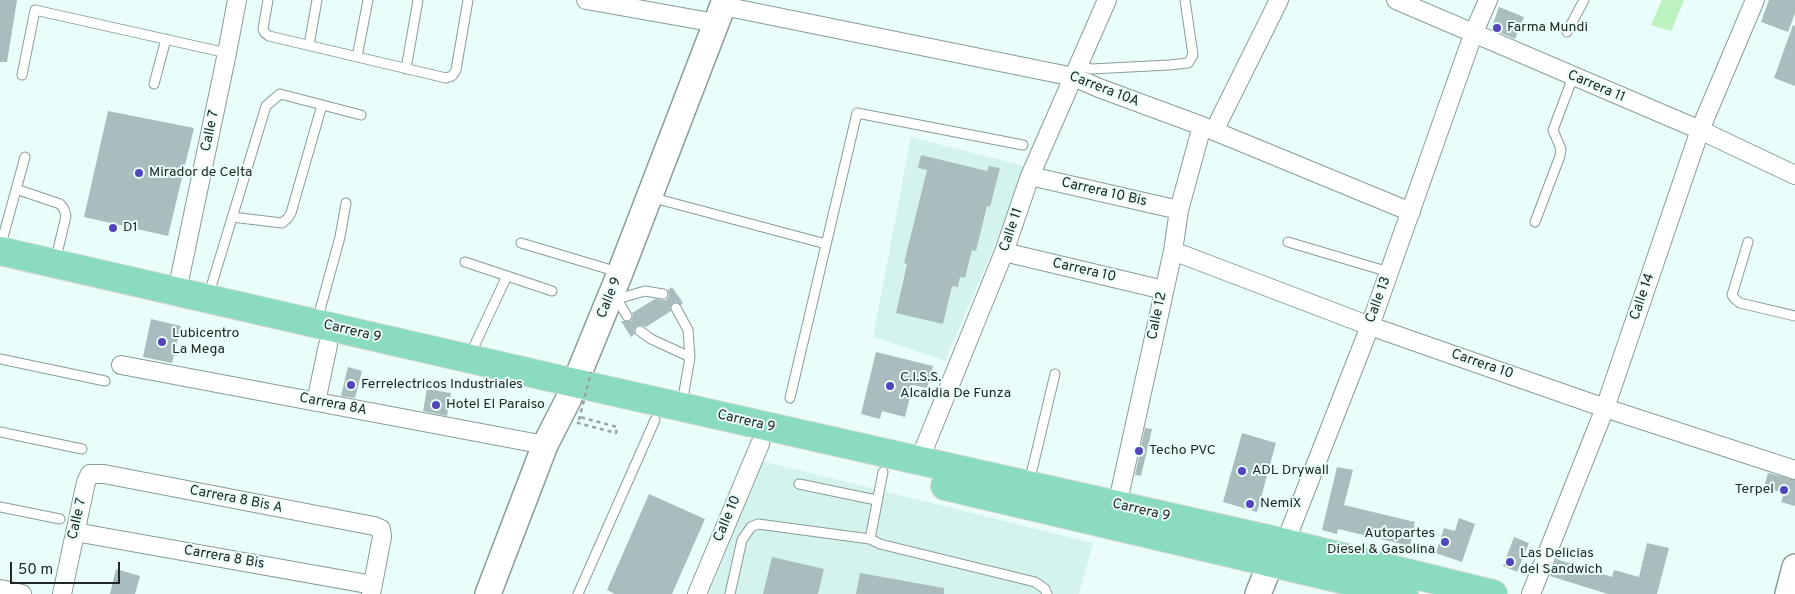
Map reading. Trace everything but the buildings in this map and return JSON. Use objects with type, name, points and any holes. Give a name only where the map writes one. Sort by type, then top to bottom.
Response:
[{"type":"main road","name":"Calle 9","points":[[488,594],[545,444],[576,402],[617,306],[620,272],[722,10]]},
{"type":"main road","name":"Carrera 9","points":[[0,250],[208,298],[323,334],[576,402],[883,472],[1493,594]]},
{"type":"main road","name":"Carrera 9","points":[[0,270],[323,334],[468,358],[576,402],[682,407],[1118,506],[1278,552],[1404,594]]},
{"type":"main road","name":"Calle 13","points":[[1258,594],[1278,552]]},
{"type":"street","name":"Calle 7","points":[[177,291],[237,0]]},
{"type":"street","name":"Carrera 10A","points":[[586,0],[722,10],[1076,71],[1099,88],[1208,129],[1412,212]]},
{"type":"street","name":"Calle 11","points":[[919,461],[1004,252],[1030,176],[1107,0]]},
{"type":"street","name":"Calle 12","points":[[1118,506],[1173,251],[1179,210],[1208,129],[1279,0]]},
{"type":"street","name":"Carrera 11","points":[[1396,0],[1700,130],[1795,175]]},
{"type":"street","name":"Calle 13","points":[[1278,552],[1370,326],[1412,212],[1474,32],[1488,0]]},
{"type":"street","name":"Calle 14","points":[[1531,594],[1604,408],[1700,130],[1755,0]]},
{"type":"street","name":"Carrera 10 Bis","points":[[1030,176],[1179,210]]},
{"type":"street","name":"Carrera 10","points":[[1173,251],[1370,326],[1604,408],[1795,470]]},
{"type":"street","name":"Carrera 10","points":[[1004,252],[1164,290]]},
{"type":"street","points":[[316,402],[323,334]]},
{"type":"street","name":"Carrera 8A","points":[[121,365],[545,444]]},
{"type":"street","name":"Calle 10","points":[[697,594],[760,444]]},
{"type":"street","name":"Calle 7","points":[[62,594],[86,482],[90,474]]},
{"type":"street","name":"Carrera 8 Bis A","points":[[90,474],[123,478],[374,526],[380,529],[382,537],[372,590]]},
{"type":"street","name":"Carrera 8 Bis","points":[[75,532],[372,590]]},
{"type":"lane","points":[[22,75],[37,0]]},
{"type":"lane","points":[[268,0],[263,29],[269,36],[446,78],[452,76],[456,70],[468,0]]},
{"type":"lane","points":[[309,45],[317,0]]},
{"type":"lane","points":[[357,57],[368,0]]},
{"type":"lane","points":[[406,69],[418,0]]},
{"type":"lane","points":[[1076,71],[1188,62],[1193,55],[1185,0]]},
{"type":"lane","points":[[1567,32],[1584,0]]},
{"type":"lane","points":[[35,10],[227,53]]},
{"type":"lane","points":[[154,84],[166,39]]},
{"type":"lane","points":[[1535,222],[1560,156],[1561,149],[1553,130],[1573,77]]},
{"type":"lane","points":[[208,298],[266,106],[280,94],[361,114]]},
{"type":"lane","points":[[232,217],[282,223],[287,219],[291,213],[322,104]]},
{"type":"lane","points":[[790,398],[857,113],[1023,145]]},
{"type":"lane","points":[[0,250],[25,157]]},
{"type":"lane","points":[[16,189],[60,204],[64,209],[66,216],[55,264]]},
{"type":"lane","points":[[650,197],[826,244]]},
{"type":"lane","points":[[323,334],[322,298],[340,237],[346,202]]},
{"type":"lane","points":[[1288,242],[1390,272]]},
{"type":"lane","points":[[1748,242],[1732,295],[1740,303],[1795,316]]},
{"type":"lane","points":[[521,243],[620,272]]},
{"type":"lane","points":[[465,262],[552,291]]},
{"type":"lane","points":[[468,358],[508,276]]},
{"type":"lane","points":[[617,306],[645,291],[663,294]]},
{"type":"lane","points":[[676,308],[688,330],[690,356],[682,407]]},
{"type":"lane","points":[[640,331],[651,339],[690,356]]},
{"type":"lane","points":[[0,359],[105,381]]},
{"type":"lane","points":[[1028,486],[1055,374]]},
{"type":"lane","points":[[578,594],[656,420]]},
{"type":"lane","points":[[0,432],[82,449]]},
{"type":"lane","points":[[870,540],[876,500],[883,472]]},
{"type":"lane","points":[[799,484],[876,500]]},
{"type":"lane","points":[[0,507],[60,519]]},
{"type":"lane","points":[[730,594],[742,540],[751,526],[758,524],[870,540],[1035,582],[1045,589],[1046,594]]},
{"type":"path","points":[[576,402],[617,427],[616,433],[576,402]]},
{"type":"shaded area","points":[[911,137],[1028,167],[945,361],[873,337]]},
{"type":"shaded area","points":[[762,461],[1093,543],[1079,594],[709,594]]},
{"type":"green space","points":[[1662,0],[1684,0],[1671,31],[1651,25]]},
{"type":"place","name":"Farma Mundi","points":[[1497,28]]},
{"type":"place","name":"Mirador de Celta","points":[[139,173]]},
{"type":"place","name":"D1","points":[[113,228]]},
{"type":"place","name":"Lubicentro La Mega","points":[[162,342]]},
{"type":"place","name":"Ferrelectricos Industriales","points":[[351,385]]},
{"type":"place","name":"C.I.S.S. Alcaldia De Funza","points":[[890,386]]},
{"type":"place","name":"Hotel El Paraiso","points":[[436,405]]},
{"type":"place","name":"Techo PVC","points":[[1139,451]]},
{"type":"place","name":"ADL Drywall","points":[[1242,471]]},
{"type":"place","name":"Terpel","points":[[1784,490]]},
{"type":"place","name":"NemiX","points":[[1250,504]]},
{"type":"place","name":"Autopartes Diesel & Gasolina","points":[[1445,542]]},
{"type":"place","name":"Las Delicias del Sandwich","points":[[1510,562]]}]
